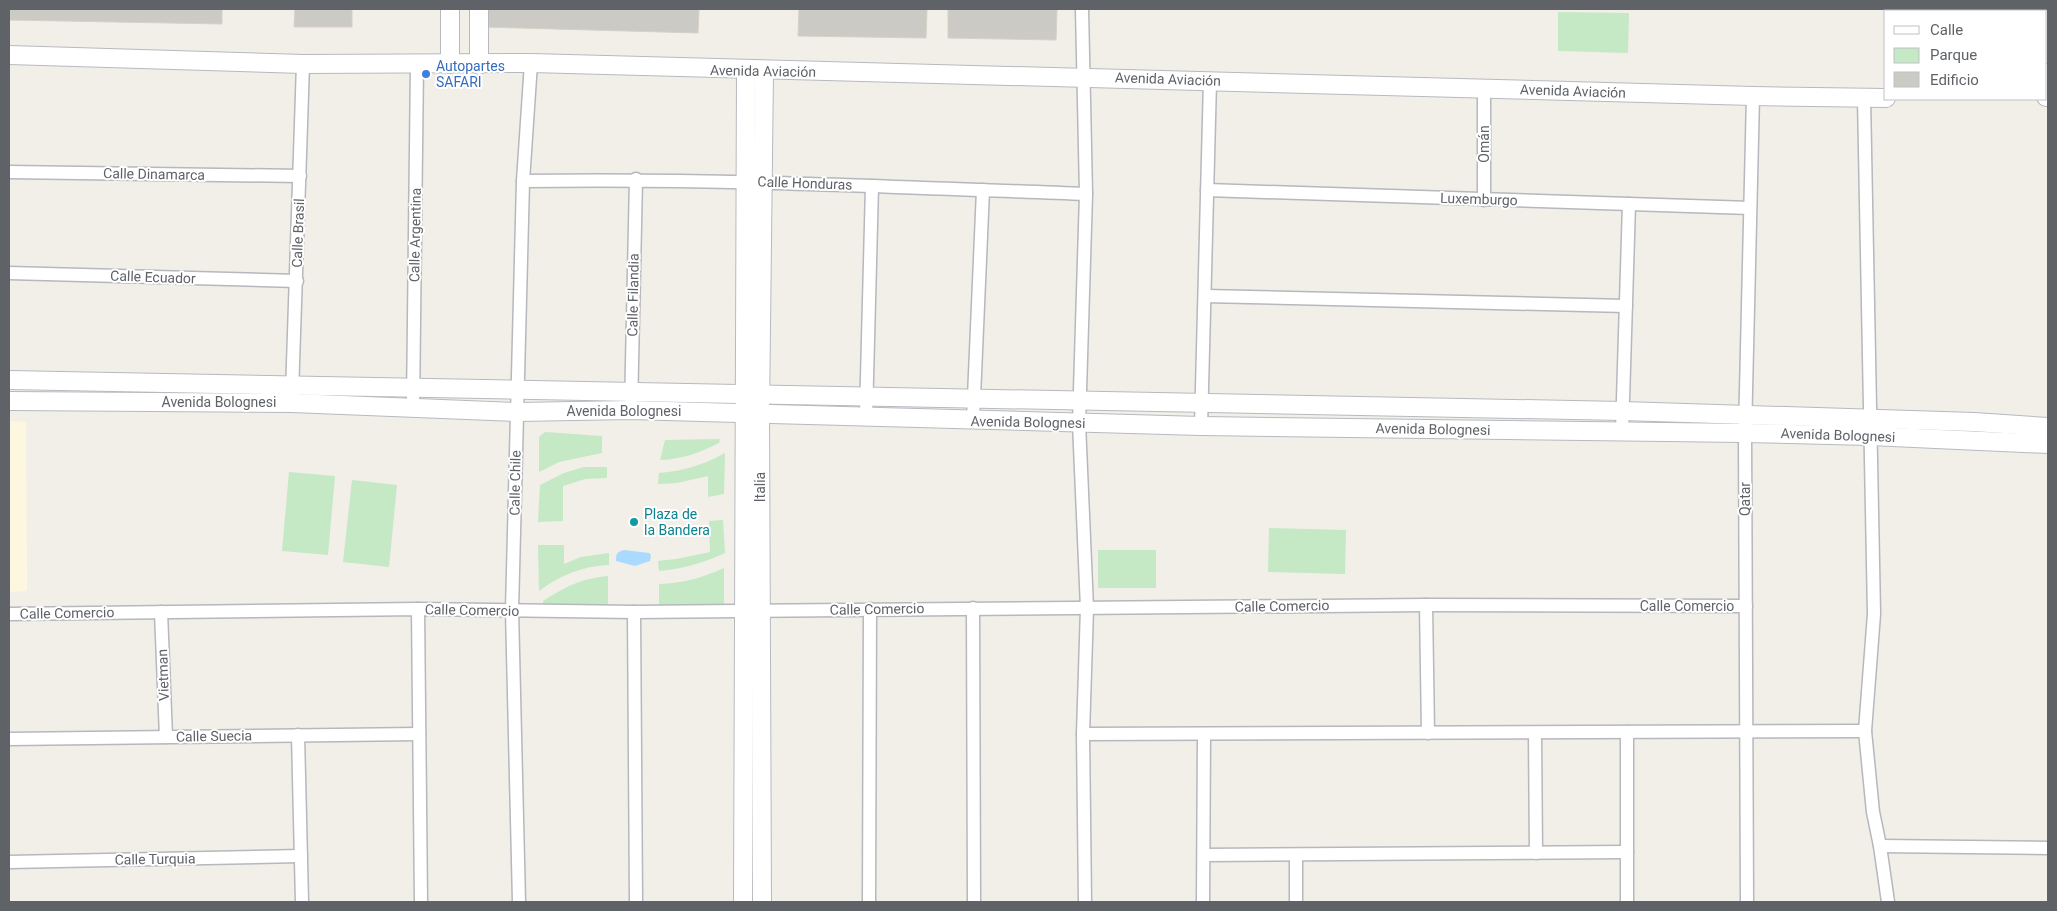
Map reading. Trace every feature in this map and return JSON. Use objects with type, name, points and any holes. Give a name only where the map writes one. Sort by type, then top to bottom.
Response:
[{"type":"street","points":[[450,9],[450,64]]},
{"type":"street","points":[[479,9],[479,65]]},
{"type":"street","points":[[1082,9],[1086,194],[1079,423],[1087,608],[1083,734],[1085,902]]},
{"type":"street","name":"Avenida Aviación","points":[[9,55],[303,64],[417,63],[479,65],[531,63],[764,71],[1084,77],[1884,98]]},
{"type":"street","name":"Calle Argentina","points":[[413,406],[417,63]]},
{"type":"street","name":"Calle Chile","points":[[519,902],[512,610],[523,180],[531,63]]},
{"type":"street","name":"Calle Brasil","points":[[292,403],[303,64]]},
{"type":"street","points":[[746,70],[745,180],[752,394]]},
{"type":"street","name":"Italia","points":[[762,902],[752,610],[752,394],[763,182],[764,71]]},
{"type":"street","points":[[1201,426],[1210,81]]},
{"type":"street","name":"Omán","points":[[1484,89],[1484,200]]},
{"type":"street","name":"Qatar","points":[[1747,902],[1745,415],[1753,96]]},
{"type":"street","points":[[1864,98],[1874,614],[1865,732],[1872,812],[1880,846],[1888,902]]},
{"type":"street","name":"Calle Dinamarca","points":[[9,172],[300,176]]},
{"type":"street","name":"Calle Filandia","points":[[631,410],[636,179]]},
{"type":"street","name":"Calle Honduras","points":[[523,180],[745,180],[1086,194]]},
{"type":"street","points":[[866,416],[872,186]]},
{"type":"street","points":[[973,420],[984,190]]},
{"type":"street","name":"Luxemburgo","points":[[1207,190],[1750,208]]},
{"type":"street","points":[[1622,432],[1629,204]]},
{"type":"street","name":"Calle Ecuador","points":[[9,273],[297,281]]},
{"type":"street","points":[[1204,296],[1626,306]]},
{"type":"street","name":"Avenida Bolognesi","points":[[9,380],[1623,411],[1745,415],[2048,444]]},
{"type":"street","name":"Avenida Bolognesi","points":[[9,401],[292,403],[413,406],[517,412],[631,410],[1201,426],[1622,432],[1745,433],[1974,422],[2048,427]]},
{"type":"street","points":[[1426,605],[1428,733]]},
{"type":"street","name":"Calle Comercio","points":[[9,614],[418,609],[634,612],[1426,605],[1746,606]]},
{"type":"street","points":[[973,608],[974,902]]},
{"type":"street","points":[[418,609],[421,902]]},
{"type":"street","points":[[869,902],[870,609]]},
{"type":"street","points":[[743,902],[752,610]]},
{"type":"street","name":"Vietman","points":[[161,612],[166,737]]},
{"type":"street","points":[[634,612],[636,902]]},
{"type":"street","points":[[1627,732],[1627,902]]},
{"type":"street","points":[[1083,734],[1865,732]]},
{"type":"street","points":[[1535,733],[1536,853]]},
{"type":"street","name":"Calle Suecia","points":[[9,739],[419,734]]},
{"type":"street","points":[[1204,734],[1204,902]]},
{"type":"street","points":[[298,735],[302,902]]},
{"type":"street","points":[[1880,846],[2048,848]]},
{"type":"street","points":[[1204,855],[1627,852]]},
{"type":"street","points":[[1296,854],[1296,902]]},
{"type":"street","name":"Calle Turquia","points":[[9,862],[301,856]]},
{"type":"shaded area","points":[[9,421],[26,422],[27,591],[9,592]]},
{"type":"green space","points":[[1558,12],[1629,13],[1628,53],[1558,51]]},
{"type":"green space","points":[[545,432],[602,436],[602,453],[559,462],[539,472],[539,437]]},
{"type":"green space","points":[[720,439],[719,443],[698,453],[660,460],[665,440]]},
{"type":"green space","points":[[725,453],[724,494],[708,497],[708,476],[677,483],[658,484],[659,473],[693,467]]},
{"type":"green space","points":[[584,467],[607,467],[607,478],[585,479],[563,486],[563,521],[538,522],[540,485],[564,473]]},
{"type":"green space","points":[[289,472],[335,476],[328,555],[282,551]]},
{"type":"green space","points":[[352,480],[397,485],[389,567],[343,562]]},
{"type":"green space","points":[[723,520],[725,553],[693,565],[659,571],[658,561],[710,552],[709,521]]},
{"type":"green space","points":[[1269,528],[1346,530],[1345,574],[1268,572]]},
{"type":"green space","points":[[538,545],[564,545],[564,564],[581,557],[609,553],[609,565],[590,567],[572,572],[555,580],[539,591]]},
{"type":"green space","points":[[1098,550],[1156,550],[1156,588],[1098,588]]},
{"type":"green space","points":[[724,568],[724,604],[659,605],[659,584],[692,579]]},
{"type":"green space","points":[[608,576],[608,607],[543,607],[543,601],[567,587],[582,581]]},
{"type":"water","points":[[624,550],[649,553],[651,555],[650,561],[635,566],[616,561],[617,553]]},
{"type":"building","points":[[9,9],[222,9],[222,24],[9,20]]},
{"type":"building","points":[[295,9],[352,9],[352,27],[294,27]]},
{"type":"building","points":[[483,9],[699,9],[698,33],[483,27]]},
{"type":"building","points":[[799,9],[927,9],[926,38],[798,36]]},
{"type":"building","points":[[948,9],[1057,9],[1056,40],[948,38]]},
{"type":"place","name":"Autopartes SAFARI","points":[[426,74]]},
{"type":"place","name":"Plaza de la Bandera","points":[[634,522]]}]
